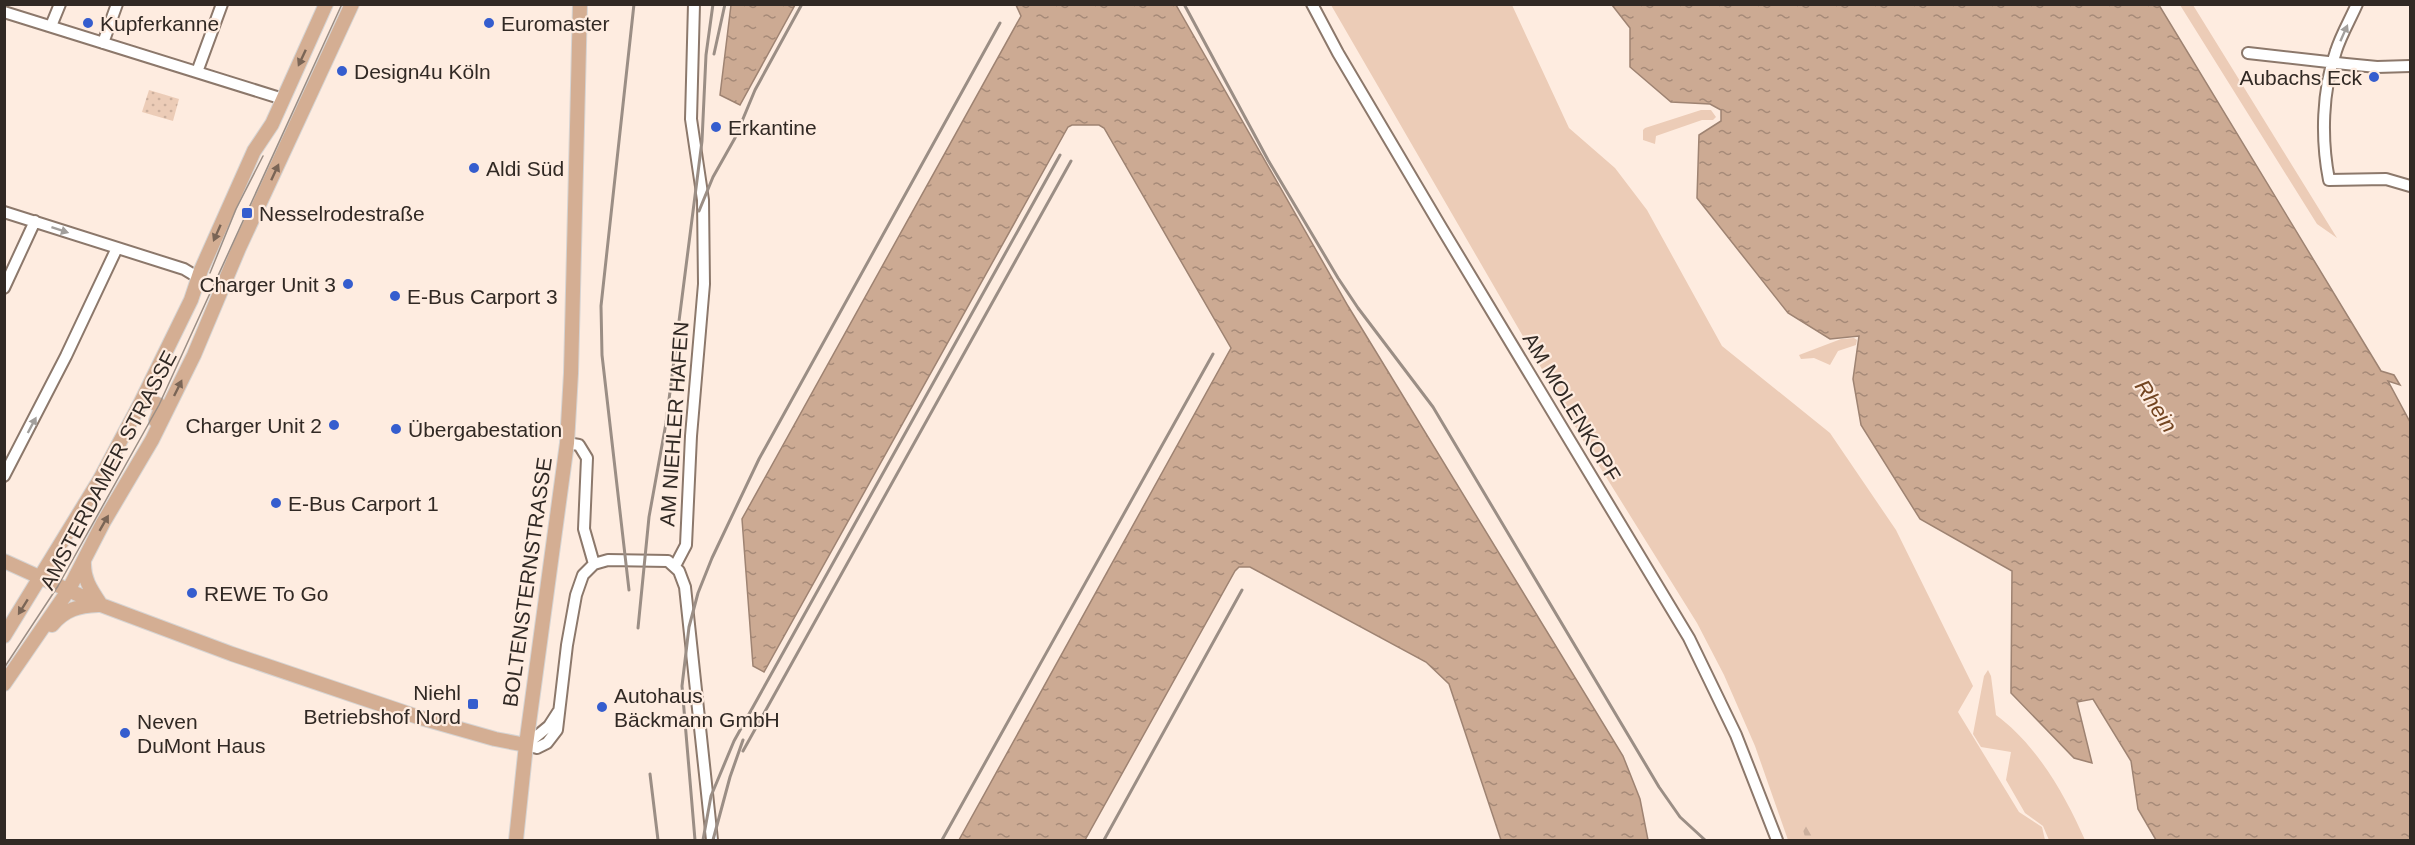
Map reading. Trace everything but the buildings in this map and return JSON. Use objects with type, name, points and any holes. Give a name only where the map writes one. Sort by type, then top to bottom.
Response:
[{"type":"main road","name":"AMSTERDAMER STRASSE","points":[[4,636],[99,481],[140,404],[191,300],[254,151],[272,124],[326,4]]},
{"type":"main road","name":"AMSTERDAMER STRASSE","points":[[4,684],[68,591],[105,521],[153,440],[194,355],[239,248],[352,4]]},
{"type":"main road","name":"BOLTENSTERNSTRASSE","points":[[516,840],[526,745],[567,442],[571,373],[580,4]]},
{"type":"main road","points":[[140,404],[150,401],[160,408],[152,429],[153,440]]},
{"type":"main road","points":[[84,560],[87,584],[101,605]]},
{"type":"main road","points":[[4,561],[101,605],[232,654],[421,718],[495,739],[526,745]]},
{"type":"main road","points":[[28,650],[37,645],[61,615],[75,607],[101,605]]},
{"type":"street","points":[[51,26],[60,4]]},
{"type":"street","points":[[103,43],[117,4]]},
{"type":"street","points":[[197,72],[222,4]]},
{"type":"street","name":"AM NIEHLER HAFEN","points":[[675,566],[686,545],[691,436],[704,284],[703,200],[691,119],[694,4]]},
{"type":"street","name":"AM MOLENKOPF","points":[[1312,4],[1338,53],[1441,227],[1689,639],[1741,745],[1777,840]]},
{"type":"street","points":[[2357,4],[2333,61],[2324,124],[2329,180],[2386,178],[2410,186]]},
{"type":"street","points":[[7,10],[103,43],[283,99]]},
{"type":"street","points":[[2248,53],[2377,67],[2410,66]]},
{"type":"street","points":[[4,212],[184,269],[199,278]]},
{"type":"street","points":[[4,288],[35,222]]},
{"type":"street","points":[[4,476],[66,356],[117,248]]},
{"type":"street","points":[[567,442],[579,445],[587,458],[584,529],[594,564]]},
{"type":"street","points":[[526,745],[537,748],[547,743],[557,730],[579,584],[583,575],[594,564],[608,560],[665,560],[675,566],[685,587],[712,840]]},
{"type":"green space","points":[[1331,5],[1512,5],[1569,128],[1615,168],[1647,210],[1722,346],[1830,433],[1896,530],[1973,686],[1958,712],[2019,812],[2042,827],[2045,840],[1788,840],[1755,746],[1724,675],[1697,623],[1583,440]]},
{"type":"green space","points":[[2180,5],[2193,5],[2337,238],[2317,224]]},
{"type":"green space","points":[[149,90],[179,99],[173,121],[142,112]]},
{"type":"green space","points":[[1701,110],[1711,110],[1716,117],[1713,120],[1702,120],[1656,136],[1655,144],[1643,140],[1645,128]]},
{"type":"green space","points":[[1854,338],[1857,340],[1856,345],[1838,351],[1830,365],[1814,358],[1801,359],[1799,355],[1841,339]]},
{"type":"green space","points":[[1988,670],[1991,676],[1996,715],[2011,727],[2037,756],[2059,789],[2085,840],[2049,840],[2043,826],[2025,813],[2006,780],[2011,752],[1981,747],[1973,734],[1984,676]]},
{"type":"green space","points":[[1805,809],[1818,823],[1824,840],[1806,840],[1802,827]]},
{"type":"water","points":[[731,5],[795,5],[740,105],[720,95]]},
{"type":"water","points":[[1016,5],[1176,5],[1348,306],[1623,756],[1640,799],[1648,840],[1501,840],[1449,684],[1426,662],[1250,567],[1239,567],[1085,840],[959,840],[1231,348],[1104,128],[1099,125],[1068,127],[764,672],[753,666],[742,519],[1021,16]]},
{"type":"water","name":"Rhein","points":[[1612,5],[2159,5],[2381,371],[2394,375],[2400,385],[2388,381],[2410,422],[2410,840],[2156,840],[2138,809],[2131,761],[2093,699],[2077,702],[2092,763],[2074,758],[2011,693],[2012,571],[1920,519],[1861,425],[1853,379],[1859,336],[1830,339],[1788,313],[1697,198],[1699,135],[1721,121],[1721,110],[1710,104],[1671,102],[1630,67],[1630,28]]},
{"type":"tram line","points":[[4,668],[58,586],[159,405],[342,4]]},
{"type":"tram line","points":[[210,273],[236,209],[263,156]]},
{"type":"railway","points":[[629,590],[602,355],[601,306],[634,4]]},
{"type":"railway","points":[[638,628],[649,517],[666,423],[702,141],[706,55],[713,4]]},
{"type":"railway","points":[[714,54],[725,4]]},
{"type":"railway","points":[[699,211],[713,177],[735,138],[755,90],[802,4]]},
{"type":"railway","points":[[1184,4],[1268,160],[1338,278],[1433,407],[1659,787],[1680,817],[1705,840]]},
{"type":"railway","points":[[695,840],[682,686],[689,627],[698,593],[759,459],[1000,23]]},
{"type":"railway","points":[[703,840],[711,796],[734,741],[1060,155]]},
{"type":"railway","points":[[743,751],[1071,161]]},
{"type":"railway","points":[[942,840],[1213,354]]},
{"type":"railway","points":[[1104,840],[1242,590]]},
{"type":"railway","points":[[713,840],[730,777],[743,740]]},
{"type":"railway","points":[[650,774],[658,840]]},
{"type":"place","name":"Kupferkanne","points":[[88,23]]},
{"type":"place","name":"Euromaster","points":[[489,23]]},
{"type":"place","name":"Design4u Köln","points":[[342,71]]},
{"type":"place","name":"Aubachs Eck","points":[[2374,77]]},
{"type":"place","name":"Erkantine","points":[[716,127]]},
{"type":"place","name":"Aldi Süd","points":[[474,168]]},
{"type":"place","name":"Nesselrodestraße","points":[[247,213]]},
{"type":"place","name":"Charger Unit 3","points":[[348,284]]},
{"type":"place","name":"E-Bus Carport 3","points":[[395,296]]},
{"type":"place","name":"Charger Unit 2","points":[[334,425]]},
{"type":"place","name":"Übergabestation","points":[[396,429]]},
{"type":"place","name":"E-Bus Carport 1","points":[[276,503]]},
{"type":"place","name":"REWE To Go","points":[[192,593]]},
{"type":"place","name":"Niehl Betriebshof Nord","points":[[473,704]]},
{"type":"place","name":"Autohaus Bäckmann GmbH","points":[[602,707]]},
{"type":"place","name":"Neven DuMont Haus","points":[[125,733]]}]
